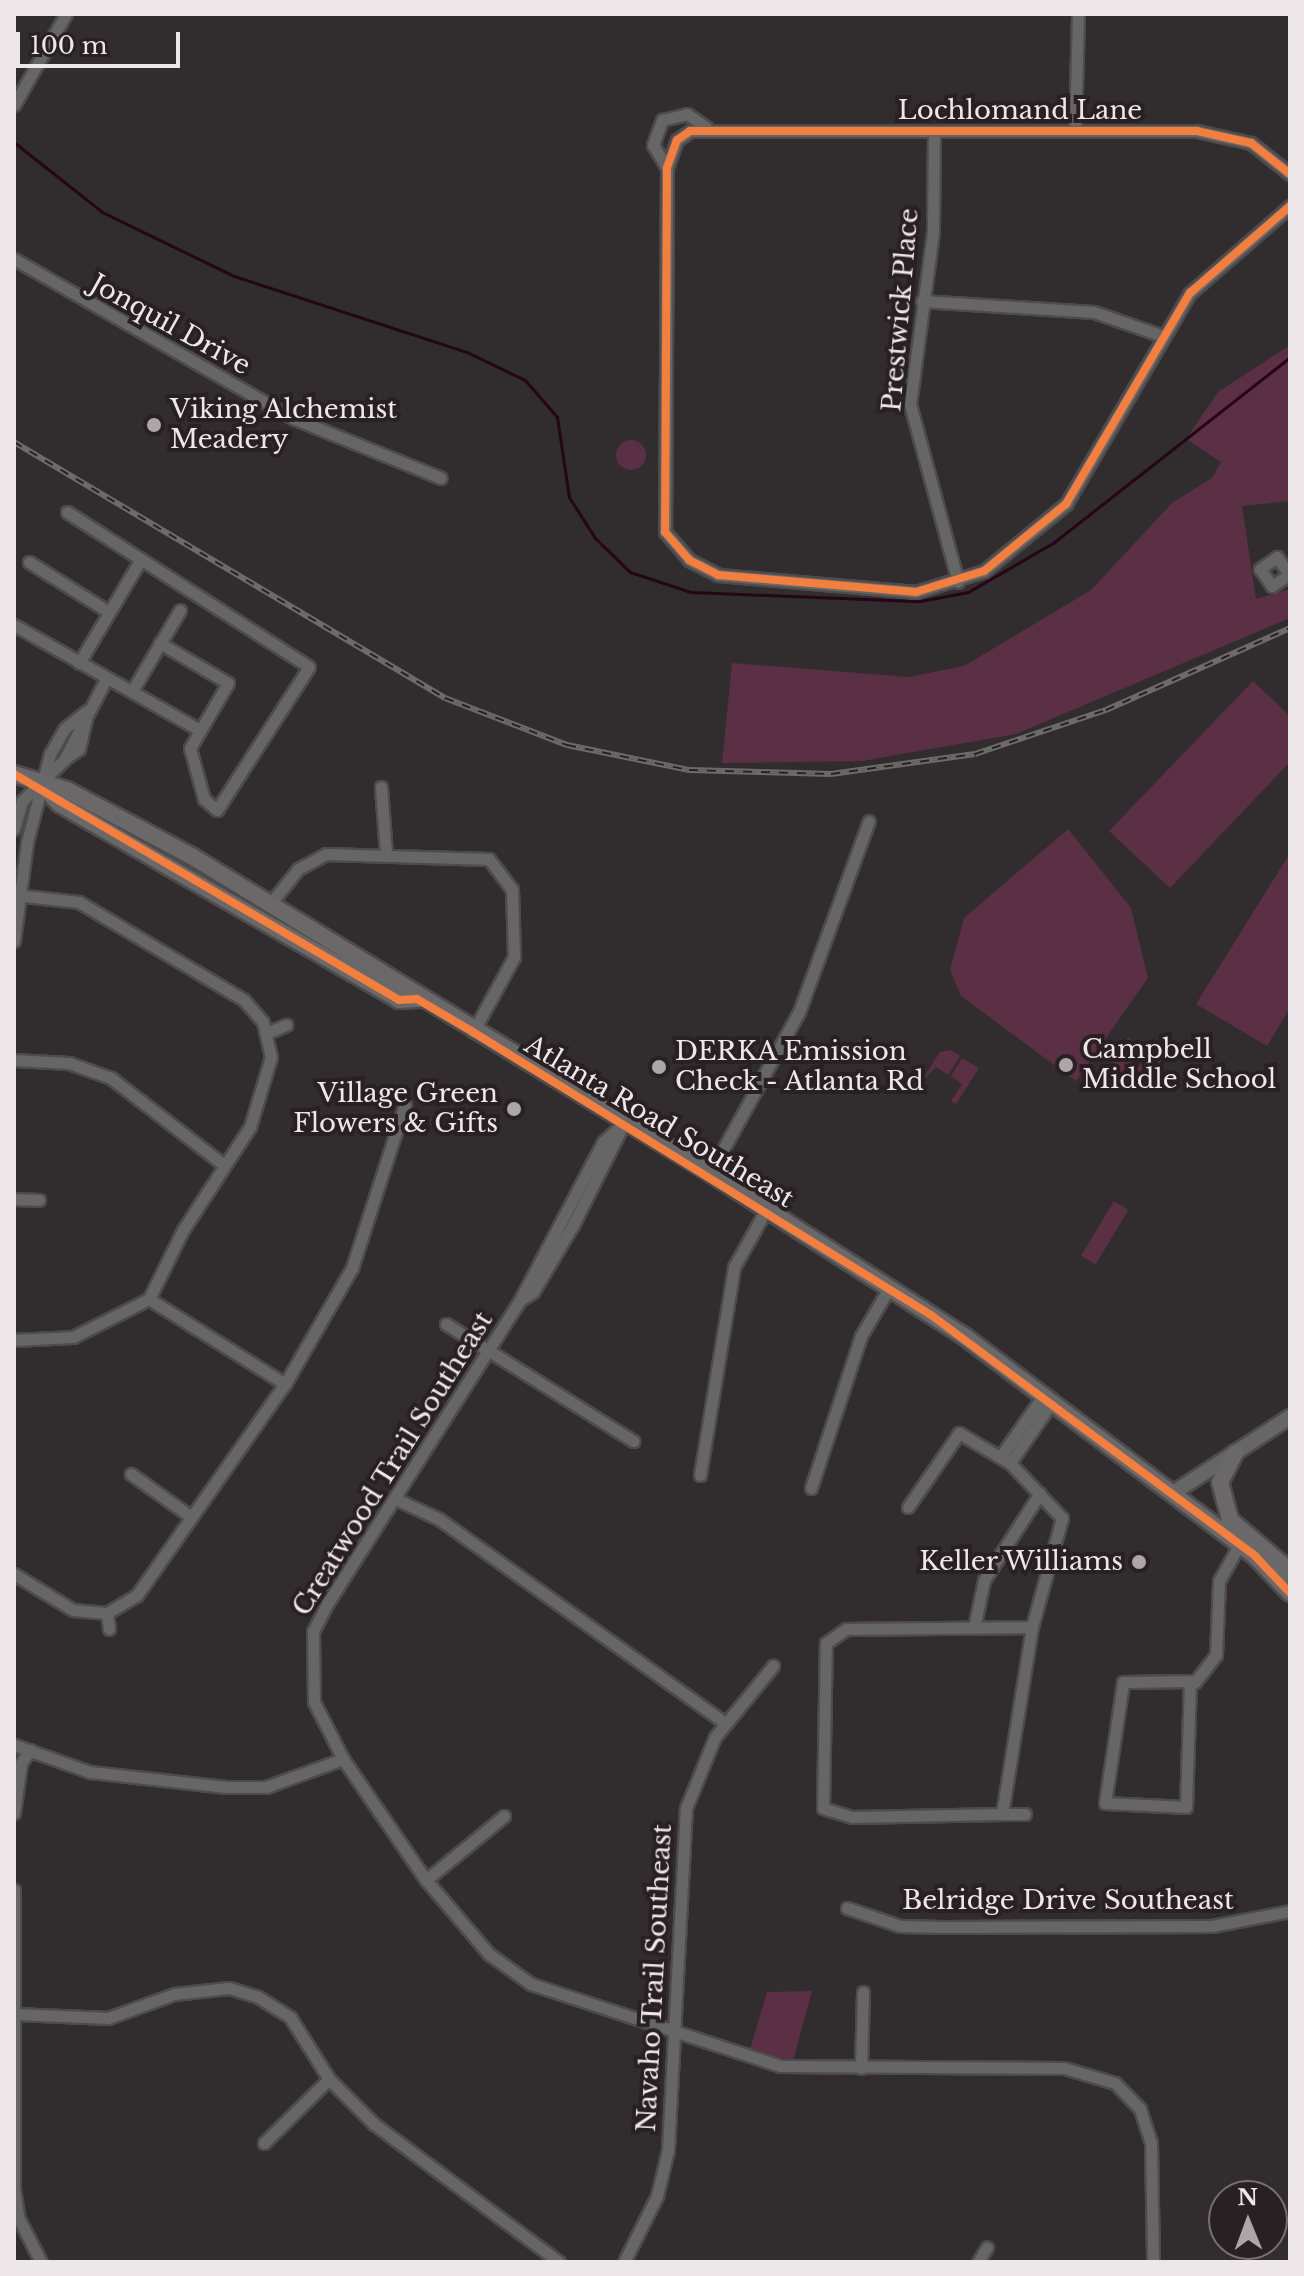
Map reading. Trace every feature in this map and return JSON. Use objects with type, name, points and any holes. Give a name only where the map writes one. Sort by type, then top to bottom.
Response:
[{"type":"main road","name":"Atlanta Road Southeast","points":[[14,774],[112,811],[408,985],[417,999],[710,1173],[889,1288],[1048,1399],[1255,1556],[1290,1593]]},
{"type":"main road","name":"Atlanta Road Southeast","points":[[42,785],[60,804],[399,1000],[417,999]]},
{"type":"main road","points":[[1235,1453],[1223,1469],[1221,1500],[1245,1537],[1283,1566]]},
{"type":"main road","name":"Atlanta Road Southeast","points":[[1255,1556],[1283,1566]]},
{"type":"street","points":[[14,105],[66,14]]},
{"type":"street","points":[[1075,130],[1078,14]]},
{"type":"street","name":"Lochlomand Lane","points":[[667,168],[653,145],[662,120],[687,114],[707,128],[1224,134],[1251,143],[1290,174]]},
{"type":"street","points":[[707,128],[677,140],[667,168],[665,532],[689,560],[718,575],[916,592],[958,582],[984,571],[1066,504],[1160,335],[1190,293],[1290,206]]},
{"type":"street","name":"Prestwick Place","points":[[934,132],[933,232],[922,301],[913,433],[958,582]]},
{"type":"street","name":"Jonquil Drive","points":[[14,259],[295,419],[441,478]]},
{"type":"street","points":[[922,301],[1094,312],[1160,335]]},
{"type":"street","points":[[67,512],[309,667],[217,810],[204,799],[190,748],[198,729],[228,683],[160,643]]},
{"type":"street","points":[[79,663],[141,559]]},
{"type":"street","points":[[29,562],[109,612]]},
{"type":"street","points":[[132,691],[180,610]]},
{"type":"street","points":[[14,625],[198,729]]},
{"type":"street","points":[[14,829],[22,801],[42,785],[64,760],[106,679]]},
{"type":"street","points":[[14,941],[24,896],[18,877],[42,785],[65,728],[87,711]]},
{"type":"street","points":[[381,787],[386,854]]},
{"type":"street","points":[[710,1173],[799,1012],[869,821]]},
{"type":"street","points":[[270,904],[313,858],[386,854],[475,855],[489,859],[512,889],[511,973],[473,1032]]},
{"type":"street","points":[[14,1340],[73,1337],[149,1299],[224,1165],[250,1127],[264,1089],[271,1057],[267,1033],[244,1000],[79,902],[24,896]]},
{"type":"street","points":[[267,1033],[286,1025]]},
{"type":"street","points":[[14,1060],[69,1063],[111,1078],[224,1165]]},
{"type":"street","points":[[14,1574],[59,1606],[107,1613],[137,1595],[187,1514],[285,1384],[359,1254],[405,1104]]},
{"type":"street","name":"Creatwood Trail Southeast","points":[[624,1123],[603,1142],[488,1354],[313,1631],[314,1702],[343,1759],[426,1880],[513,1974],[671,2033],[780,2066],[1064,2068],[1115,2083],[1140,2109],[1151,2143],[1153,2262]]},
{"type":"street","points":[[14,1199],[39,1200]]},
{"type":"street","points":[[700,1475],[734,1267],[766,1210]]},
{"type":"street","points":[[811,1488],[861,1336],[889,1288]]},
{"type":"street","points":[[149,1299],[285,1384]]},
{"type":"street","points":[[446,1324],[488,1354],[633,1441]]},
{"type":"street","points":[[1005,1459],[1048,1399]]},
{"type":"street","points":[[1173,1493],[1290,1417]]},
{"type":"street","points":[[908,1507],[959,1433],[1005,1459],[1062,1518],[1032,1627],[1002,1814]]},
{"type":"street","points":[[131,1474],[187,1514]]},
{"type":"street","points":[[974,1628],[984,1580],[1040,1493]]},
{"type":"street","points":[[398,1500],[439,1519],[725,1723]]},
{"type":"street","points":[[1195,1682],[1123,1682],[1105,1803],[1186,1807],[1195,1682],[1216,1655],[1219,1581],[1239,1545]]},
{"type":"street","points":[[107,1613],[109,1629]]},
{"type":"street","points":[[1025,1814],[834,1815],[823,1808],[820,1793],[823,1662],[833,1633],[1032,1627]]},
{"type":"street","name":"Navaho Trail Southeast","points":[[624,2262],[657,2196],[668,2150],[681,1833],[701,1767],[725,1723],[773,1666]]},
{"type":"street","points":[[14,1745],[90,1772],[226,1787],[266,1787],[343,1759]]},
{"type":"street","points":[[14,1813],[30,1750]]},
{"type":"street","points":[[426,1880],[504,1816]]},
{"type":"street","points":[[14,1890],[14,2189],[19,2219],[41,2262]]},
{"type":"street","name":"Belridge Drive Southeast","points":[[847,1908],[900,1926],[941,1927],[1212,1926],[1290,1911]]},
{"type":"street","points":[[16,2014],[108,2018],[174,1994],[229,1988],[290,2017],[329,2079],[422,2163],[559,2262]]},
{"type":"street","points":[[861,2068],[863,1992]]},
{"type":"street","points":[[264,2143],[329,2079]]},
{"type":"street","points":[[978,2262],[987,2247]]},
{"type":"shaded area","points":[[1290,345],[1290,501],[1242,506],[1256,599],[1290,589],[1290,618],[1016,734],[862,761],[722,763],[732,663],[909,677],[964,666],[1091,590],[1172,503],[1212,478],[1221,462],[1186,439],[1218,392]]},
{"type":"shaded area","points":[[631,440],[637,441],[645,449],[645,461],[637,469],[631,470],[625,469],[617,461],[616,455],[617,449],[625,441]]},
{"type":"shaded area","points":[[1253,681],[1290,716],[1290,762],[1170,888],[1109,831]]},
{"type":"shaded area","points":[[1068,829],[1131,908],[1148,978],[1076,1081],[961,996],[950,970],[964,918]]},
{"type":"shaded area","points":[[1290,853],[1290,1008],[1267,1046],[1196,1004]]},
{"type":"shaded area","points":[[1128,1038],[1143,1047],[1123,1079],[1108,1071]]},
{"type":"shaded area","points":[[951,1050],[960,1056],[948,1075],[936,1067],[920,1083],[940,1052]]},
{"type":"shaded area","points":[[1149,1050],[1164,1059],[1143,1092],[1129,1083]]},
{"type":"shaded area","points":[[962,1058],[979,1068],[956,1104],[951,1101],[962,1084],[951,1076]]},
{"type":"shaded area","points":[[1114,1201],[1129,1210],[1096,1265],[1081,1256]]},
{"type":"shaded area","points":[[812,1991],[793,2061],[750,2049],[767,1992]]},
{"type":"waterway","points":[[15,143],[102,212],[234,276],[467,352],[525,380],[557,417],[569,497],[595,538],[630,572],[691,592],[920,601],[968,592],[1053,543],[1290,357]]},
{"type":"railway","points":[[14,442],[445,698],[567,745],[689,770],[831,774],[975,754],[1106,710],[1290,628]]},
{"type":"cycle path","points":[[1290,174],[1251,143],[1197,131],[690,131],[677,140],[667,168],[665,532],[689,560],[718,575],[916,592],[984,571],[1066,504],[1190,293],[1290,206]]},
{"type":"cycle path","points":[[14,774],[399,1000],[417,999],[473,1032],[931,1315],[1255,1556],[1290,1593]]},
{"type":"place","name":"Viking Alchemist Meadery","points":[[154,425]]},
{"type":"place","name":"Campbell Middle School","points":[[1066,1065]]},
{"type":"place","name":"DERKA Emission Check - Atlanta Rd","points":[[659,1067]]},
{"type":"place","name":"Village Green Flowers & Gifts","points":[[514,1109]]},
{"type":"place","name":"Keller Williams","points":[[1139,1562]]}]
